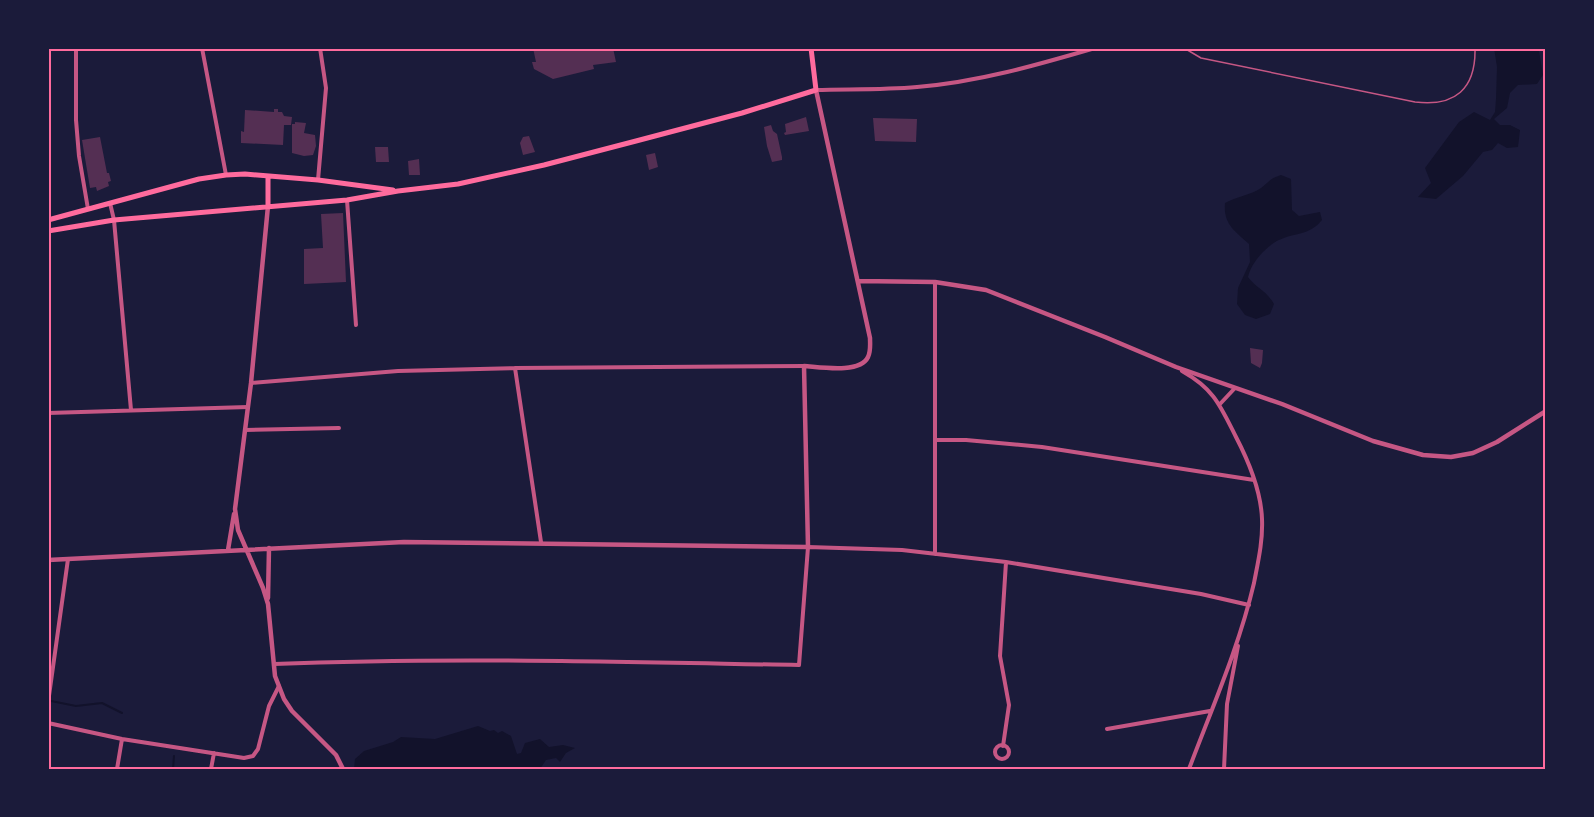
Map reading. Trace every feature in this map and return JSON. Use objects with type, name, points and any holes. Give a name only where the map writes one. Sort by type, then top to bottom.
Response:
[{"type":"main road","points":[[48,231],[114,220],[347,200],[458,184],[544,165],[741,113],[816,90],[811,48]]},
{"type":"main road","points":[[48,220],[199,178],[226,175],[318,180],[398,191]]},
{"type":"main road","points":[[268,176],[268,206]]},
{"type":"street","points":[[76,48],[76,120],[79,156],[88,209]]},
{"type":"street","points":[[202,48],[226,175]]},
{"type":"street","points":[[318,180],[326,88],[321,48]]},
{"type":"street","points":[[251,383],[398,371],[804,366],[848,368],[860,366],[868,359],[870,338],[816,90],[917,87],[957,82],[999,74],[1095,48]]},
{"type":"street","points":[[347,200],[356,325]]},
{"type":"street","points":[[110,203],[114,220],[131,410]]},
{"type":"street","points":[[228,550],[236,508],[251,383],[268,206]]},
{"type":"street","points":[[858,281],[959,284],[1004,296],[1176,368],[1282,404],[1373,441],[1423,455],[1442,457],[1473,453],[1497,442],[1546,411]]},
{"type":"street","points":[[935,282],[935,554]]},
{"type":"street","points":[[274,664],[376,660],[487,660],[799,665],[808,548],[804,366]]},
{"type":"street","points":[[515,368],[542,542]]},
{"type":"street","points":[[1176,368],[1206,386],[1220,404],[1255,480],[1262,518],[1262,539],[1249,605],[1239,639],[1189,769]]},
{"type":"street","points":[[1220,404],[1235,388]]},
{"type":"street","points":[[48,413],[248,407]]},
{"type":"street","points":[[245,430],[339,428]]},
{"type":"street","points":[[935,440],[966,440],[1042,447],[1255,480]]},
{"type":"street","points":[[236,508],[238,531],[268,604]]},
{"type":"street","points":[[48,560],[404,542],[542,542],[900,550],[1006,562],[1201,594],[1249,605]]},
{"type":"street","points":[[269,548],[268,604],[274,664],[279,686],[292,711],[324,741],[336,755],[343,769]]},
{"type":"street","points":[[48,703],[68,559]]},
{"type":"street","points":[[1003,746],[1009,705],[1000,656],[1006,562]]},
{"type":"street","points":[[1224,769],[1227,704],[1239,639]]},
{"type":"street","points":[[48,723],[122,739],[244,758],[253,756],[258,749],[269,706],[279,686]]},
{"type":"street","points":[[1107,729],[1211,711]]},
{"type":"street","points":[[117,769],[122,739]]},
{"type":"street","points":[[211,769],[214,753]]},
{"type":"lane","points":[[1184,48],[1201,58],[1433,104],[1452,99],[1468,83],[1473,70],[1475,48]]},
{"type":"shaded area","points":[[1494,48],[1537,48],[1539,51],[1543,75],[1537,84],[1518,85],[1510,93],[1507,108],[1494,119],[1500,125],[1510,125],[1520,130],[1518,147],[1507,148],[1498,143],[1492,150],[1483,152],[1463,176],[1436,199],[1418,197],[1431,183],[1425,168],[1459,122],[1474,112],[1490,120],[1495,112],[1497,67]]},
{"type":"shaded area","points":[[1281,175],[1291,179],[1292,210],[1299,216],[1320,212],[1322,220],[1312,229],[1274,243],[1256,261],[1248,277],[1274,304],[1270,314],[1256,319],[1245,315],[1237,304],[1238,288],[1250,262],[1249,244],[1228,222],[1225,203],[1258,190]]},
{"type":"shaded area","points":[[478,726],[498,733],[502,731],[511,736],[517,754],[521,753],[525,743],[540,739],[549,747],[563,745],[575,748],[566,753],[560,762],[556,758],[546,760],[540,769],[354,769],[355,759],[364,751],[393,742],[401,737],[435,739]]},
{"type":"building","points":[[533,48],[613,48],[616,62],[593,65],[594,69],[553,79],[534,69],[532,62],[536,62]]},
{"type":"building","points":[[274,109],[278,109],[278,112],[282,112],[284,116],[292,117],[291,125],[284,125],[283,145],[241,143],[245,110],[274,112]]},
{"type":"building","points":[[806,117],[809,131],[785,135],[785,124]]},
{"type":"building","points":[[873,118],[917,119],[916,142],[875,141]]},
{"type":"building","points":[[306,123],[304,133],[315,135],[316,146],[313,155],[304,156],[292,153],[292,124]]},
{"type":"building","points":[[771,125],[777,134],[782,157],[782,160],[772,162],[764,127]]},
{"type":"building","points":[[529,136],[535,152],[523,155],[520,143],[523,137]]},
{"type":"building","points":[[100,137],[107,173],[111,181],[108,182],[109,186],[97,191],[96,187],[90,188],[82,140]]},
{"type":"building","points":[[375,147],[388,147],[389,162],[376,162]]},
{"type":"building","points":[[655,153],[658,167],[649,170],[646,155]]},
{"type":"building","points":[[419,159],[420,175],[409,175],[408,161]]},
{"type":"building","points":[[343,213],[346,282],[304,284],[304,249],[323,248],[321,214]]},
{"type":"building","points":[[1250,348],[1263,350],[1260,368],[1251,363]]},
{"type":"waterway","points":[[51,701],[76,706],[102,703],[122,713]]},
{"type":"waterway","points":[[173,769],[174,756]]}]
